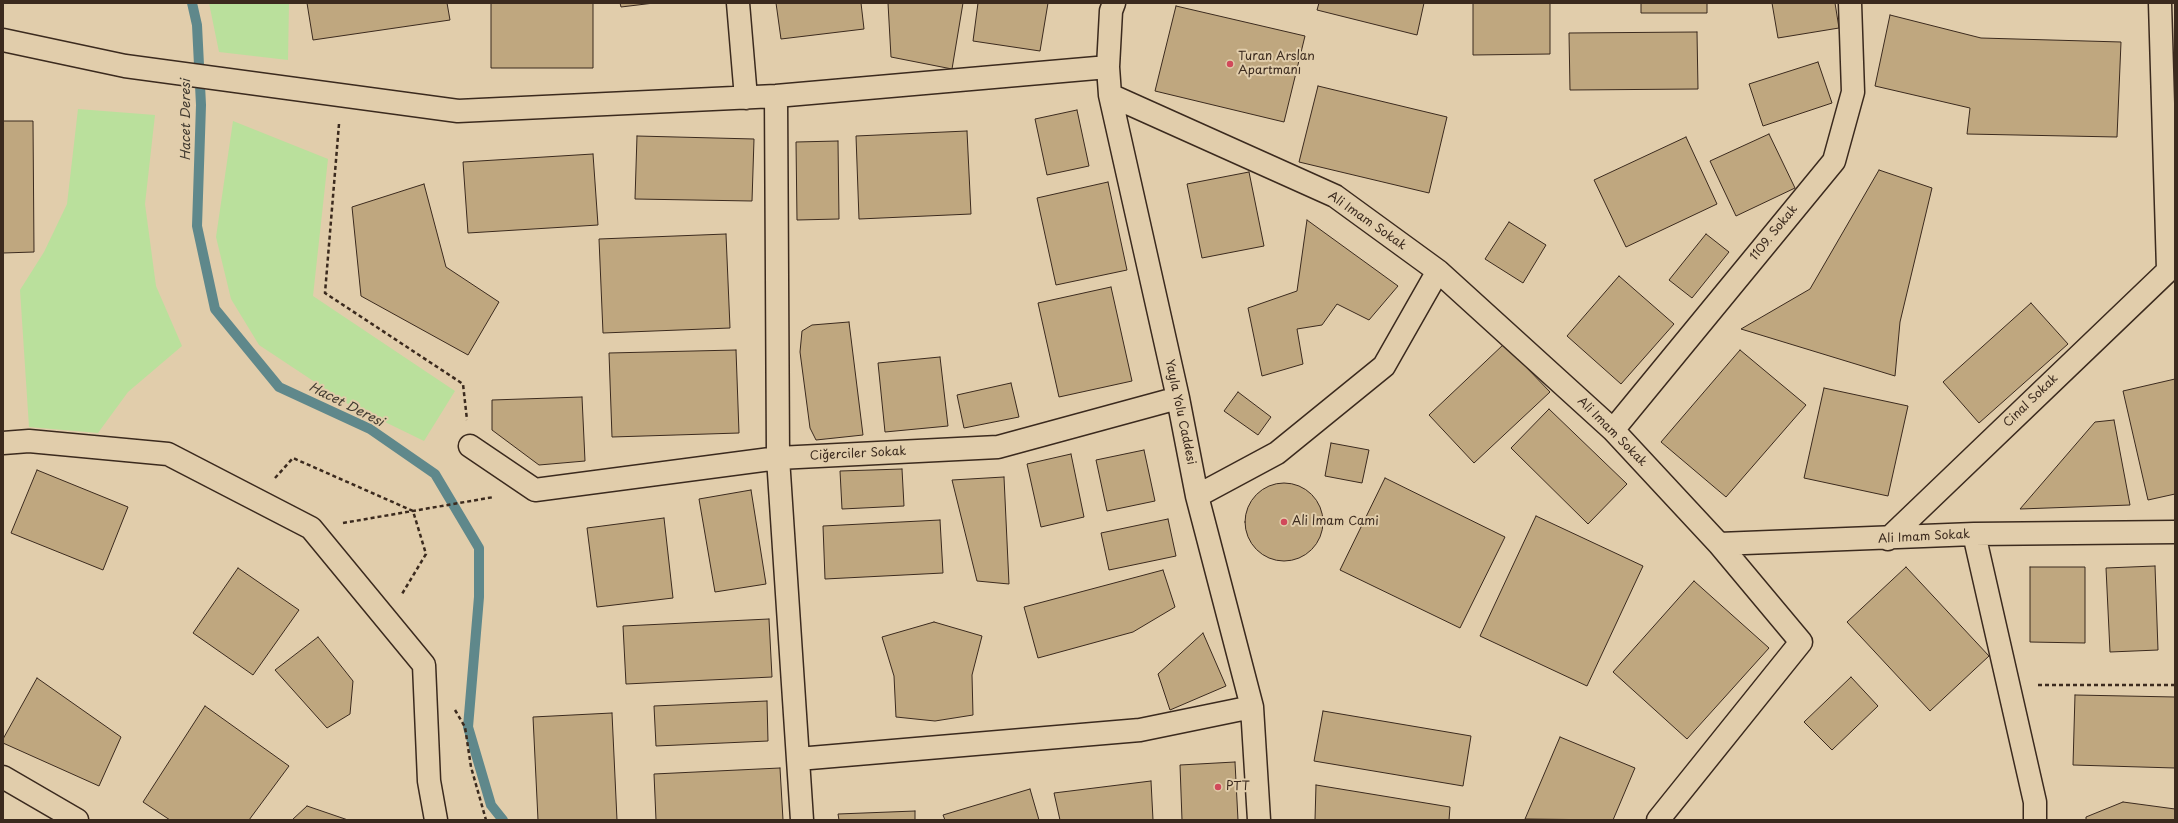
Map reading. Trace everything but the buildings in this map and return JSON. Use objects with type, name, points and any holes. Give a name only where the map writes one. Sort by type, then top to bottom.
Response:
[{"type":"street","points":[[738,3],[746,98]]},
{"type":"street","name":"Yayla Yolu Caddesi","points":[[1114,3],[1111,11],[1108,67],[1110,95],[1178,398],[1197,496],[1252,707],[1259,820]]},
{"type":"street","name":"1109. Sokak","points":[[1613,430],[1834,162],[1852,92],[1850,3]]},
{"type":"street","points":[[2160,3],[2172,267]]},
{"type":"street","points":[[3,40],[125,66],[278,88],[458,111],[776,96],[1108,67]]},
{"type":"street","name":"Ali Imam Sokak","points":[[1110,95],[1335,196],[1438,270],[1613,430],[1719,544],[1888,539],[1974,534],[2175,532]]},
{"type":"street","points":[[776,96],[778,458],[802,820]]},
{"type":"street","name":"Cinal Sokak","points":[[1888,539],[2172,267]]},
{"type":"street","points":[[1197,496],[1277,453],[1384,366],[1438,270]]},
{"type":"street","name":"Ciğerciler Sokak","points":[[470,446],[535,490],[778,458],[998,447],[1178,398]]},
{"type":"street","points":[[3,443],[29,441],[168,454],[311,528],[424,665],[429,781],[436,820]]},
{"type":"street","points":[[1974,534],[2035,802],[2035,820]]},
{"type":"street","points":[[1658,820],[1801,642],[1719,544]]},
{"type":"street","points":[[798,759],[1140,730],[1252,707]]},
{"type":"street","points":[[3,778],[77,820]]},
{"type":"path","points":[[341,96],[325,293],[463,384],[470,446]]},
{"type":"path","points":[[255,499],[293,458],[413,511]]},
{"type":"path","points":[[311,528],[476,500]]},
{"type":"path","points":[[2008,685],[2175,685]]},
{"type":"green space","points":[[209,3],[289,3],[288,60],[219,52]]},
{"type":"green space","points":[[78,109],[155,115],[145,204],[156,286],[182,346],[128,392],[98,433],[29,427],[20,290],[44,252],[67,204]]},
{"type":"green space","points":[[233,121],[328,159],[313,296],[455,391],[424,441],[348,404],[259,345],[231,299],[216,237]]},
{"type":"waterway","name":"Hacet Deresi","points":[[192,3],[197,25],[201,105],[197,226],[215,309],[279,387],[370,429],[435,474],[479,548],[479,597],[468,727],[491,805],[503,820]]},
{"type":"place","name":"Turan Arslan Apartmanı","points":[[1230,64]]},
{"type":"place","name":"Ali İmam Cami","points":[[1284,522]]},
{"type":"place","name":"PTT","points":[[1218,787]]}]
